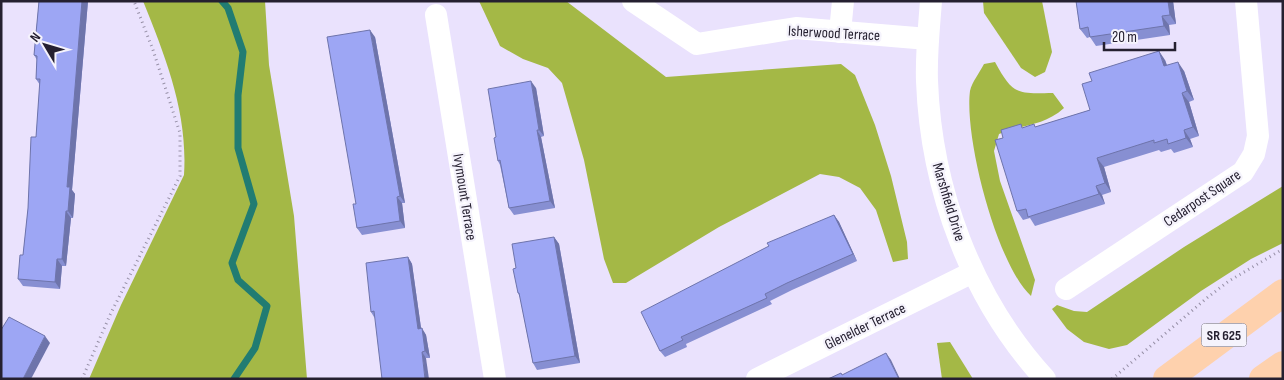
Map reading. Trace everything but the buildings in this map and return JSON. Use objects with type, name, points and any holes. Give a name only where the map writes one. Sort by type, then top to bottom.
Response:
[{"type":"main road","name":"SR 625","points":[[1167,379],[1283,293]]},
{"type":"main road","points":[[1263,379],[1283,365]]},
{"type":"street","name":"Isherwood Terrace","points":[[634,1],[697,44],[796,28],[928,39]]},
{"type":"street","points":[[840,32],[843,1]]},
{"type":"street","name":"Marshfield Drive","points":[[931,1],[927,80],[931,130],[940,178],[954,226],[973,272],[1006,329],[1044,379]]},
{"type":"street","name":"Cedarpost Square","points":[[1066,288],[1243,172],[1254,154],[1258,136],[1246,1]]},
{"type":"street","name":"Ivymount Terrace","points":[[436,15],[495,379]]},
{"type":"street","name":"Glenelder Terrace","points":[[757,379],[973,272]]},
{"type":"path","points":[[82,379],[110,315],[180,176],[180,133],[153,50],[134,1]]},
{"type":"path","points":[[1112,379],[1229,281],[1283,249]]},
{"type":"green space","points":[[143,1],[265,1],[269,65],[294,216],[307,379],[89,379],[121,305],[184,175],[183,130],[174,86]]},
{"type":"green space","points":[[479,1],[566,1],[666,77],[841,64],[855,75],[875,125],[891,176],[907,242],[908,259],[893,262],[876,210],[860,188],[839,177],[820,174],[719,227],[626,283],[613,283],[604,259],[584,160],[562,83],[548,68],[523,59],[500,46]]},
{"type":"green space","points":[[983,1],[1042,1],[1052,52],[1045,72],[1035,77],[1021,68],[984,13]]},
{"type":"green space","points":[[995,62],[1012,87],[1024,92],[1053,93],[1064,108],[1041,122],[999,134],[994,151],[1000,181],[1035,280],[1031,296],[1018,280],[1006,258],[995,230],[972,138],[970,91],[984,64]]},
{"type":"green space","points":[[1283,186],[1283,243],[1251,259],[1201,291],[1127,345],[1109,349],[1084,342],[1067,329],[1052,309],[1057,305],[1074,311],[1087,312],[1184,247]]},
{"type":"green space","points":[[950,342],[973,379],[942,379],[937,343]]},
{"type":"waterway","points":[[222,1],[228,8],[243,52],[238,95],[238,148],[254,204],[232,263],[238,280],[267,306],[255,348],[234,379]]}]
